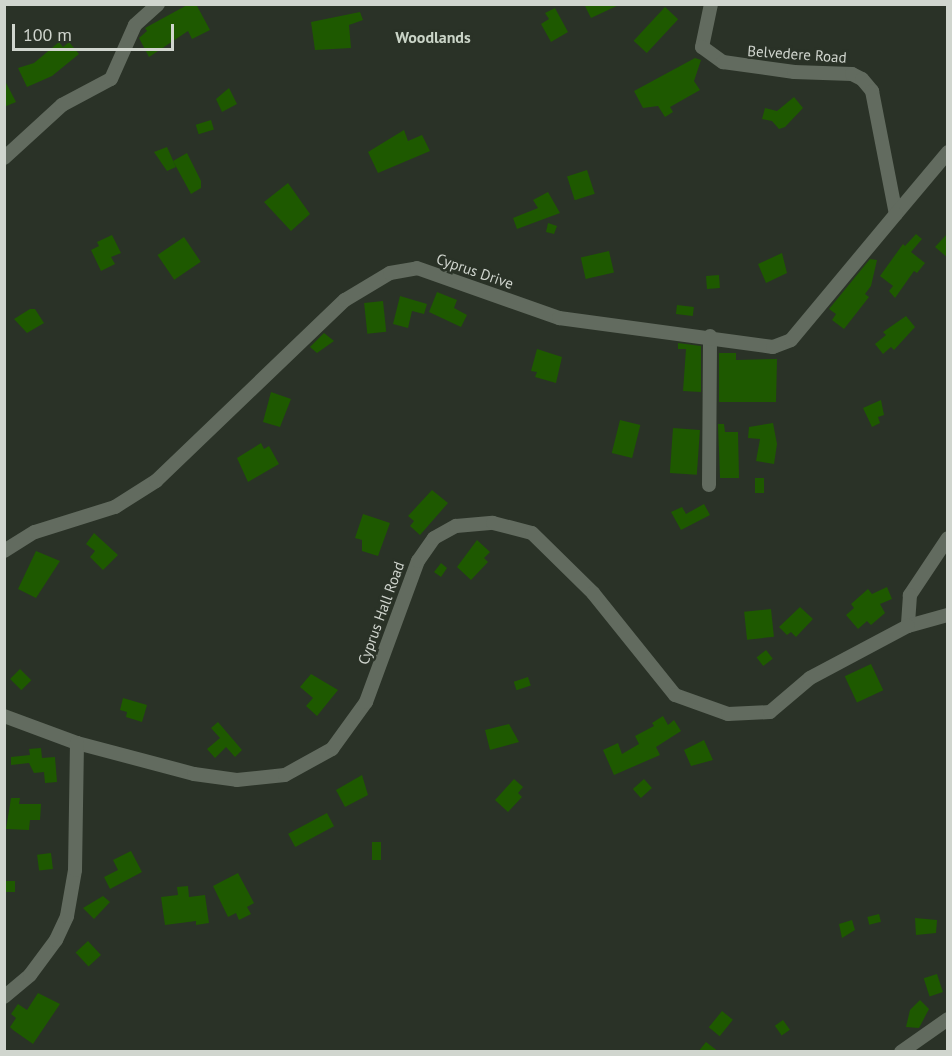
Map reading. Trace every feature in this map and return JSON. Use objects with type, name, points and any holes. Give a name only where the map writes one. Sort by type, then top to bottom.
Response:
[{"type":"street","points":[[4,158],[62,105],[111,79],[135,25],[158,4]]},
{"type":"street","name":"Belvedere Road","points":[[711,4],[702,47],[723,62],[852,74],[862,79],[872,91],[896,214]]},
{"type":"street","points":[[896,214],[948,152]]},
{"type":"street","name":"Cyprus Drive","points":[[4,551],[35,532],[115,507],[156,481],[345,300],[390,273],[417,268],[559,318],[710,336],[773,347],[790,340],[896,214]]},
{"type":"street","points":[[709,485],[710,336]]},
{"type":"street","name":"Cyprus Hall Road","points":[[4,716],[77,743],[194,774],[237,780],[285,775],[332,749],[366,702],[418,561],[434,538],[456,526],[492,523],[532,533],[593,593],[675,695],[728,714],[770,712],[810,678],[908,626]]},
{"type":"street","points":[[948,538],[910,595],[908,626],[948,615]]},
{"type":"street","points":[[4,997],[30,975],[56,940],[67,916],[75,870],[77,743]]},
{"type":"street","points":[[901,1052],[948,1019]]},
{"type":"building","points":[[189,4],[196,4],[210,30],[192,39],[188,31],[149,57],[139,38],[147,31],[145,28]]},
{"type":"building","points":[[584,4],[621,4],[591,18]]},
{"type":"building","points":[[665,7],[678,19],[647,53],[634,41]]},
{"type":"building","points":[[555,8],[568,32],[551,42],[541,24],[549,19],[545,13]]},
{"type":"building","points":[[360,12],[363,20],[349,25],[351,48],[315,50],[311,22]]},
{"type":"building","points":[[59,42],[63,47],[69,42],[79,54],[52,76],[27,87],[18,68],[34,63]]},
{"type":"building","points":[[695,58],[701,60],[694,81],[700,90],[670,107],[673,112],[665,117],[658,106],[643,108],[634,91]]},
{"type":"building","points":[[4,79],[16,102],[4,107]]},
{"type":"building","points":[[229,88],[237,104],[222,112],[216,99]]},
{"type":"building","points":[[794,97],[803,108],[785,127],[779,129],[772,121],[762,119],[765,108],[777,111]]},
{"type":"building","points":[[211,120],[214,130],[199,134],[196,125]]},
{"type":"building","points":[[404,130],[408,141],[422,135],[430,151],[378,173],[368,152]]},
{"type":"building","points":[[167,147],[176,167],[167,171],[154,152]]},
{"type":"building","points":[[187,153],[201,181],[201,188],[191,194],[173,161]]},
{"type":"building","points":[[587,170],[595,194],[575,200],[567,176]]},
{"type":"building","points":[[288,183],[310,214],[291,231],[264,202]]},
{"type":"building","points":[[548,192],[560,213],[517,229],[513,218],[538,208],[533,200]]},
{"type":"building","points":[[548,223],[557,226],[554,234],[546,232]]},
{"type":"building","points":[[948,233],[948,258],[935,247]]},
{"type":"building","points":[[916,234],[922,239],[911,252],[925,263],[917,273],[914,271],[895,298],[889,291],[893,286],[880,276],[903,244],[905,246]]},
{"type":"building","points":[[112,235],[121,253],[111,257],[115,264],[101,271],[91,250],[99,246],[97,242]]},
{"type":"building","points":[[184,237],[201,262],[174,280],[157,255]]},
{"type":"building","points":[[609,251],[614,272],[586,279],[581,258]]},
{"type":"building","points":[[782,253],[787,273],[766,283],[758,264]]},
{"type":"building","points":[[870,259],[877,260],[871,286],[865,294],[869,297],[844,329],[832,320],[836,314],[829,309]]},
{"type":"building","points":[[719,275],[720,288],[707,289],[706,276]]},
{"type":"building","points":[[437,292],[457,300],[454,308],[467,315],[461,327],[429,312]]},
{"type":"building","points":[[400,296],[427,304],[424,314],[412,311],[408,328],[393,324]]},
{"type":"building","points":[[383,301],[386,332],[367,334],[364,303]]},
{"type":"building","points":[[677,305],[694,307],[693,316],[676,314]]},
{"type":"building","points":[[30,309],[35,309],[44,323],[27,333],[14,319]]},
{"type":"building","points":[[906,316],[915,327],[894,350],[891,347],[883,354],[875,344],[886,335],[883,332]]},
{"type":"building","points":[[324,333],[334,341],[317,353],[310,347]]},
{"type":"building","points":[[678,343],[701,346],[701,392],[683,391],[686,349],[678,349]]},
{"type":"building","points":[[537,349],[562,357],[556,383],[535,377],[537,372],[531,371]]},
{"type":"building","points":[[719,353],[736,353],[736,360],[777,359],[776,402],[719,402]]},
{"type":"building","points":[[271,392],[291,399],[280,427],[263,422]]},
{"type":"building","points":[[881,400],[884,415],[878,417],[880,423],[872,427],[863,408]]},
{"type":"building","points":[[620,420],[640,425],[632,458],[612,453]]},
{"type":"building","points":[[773,423],[777,444],[774,464],[756,461],[760,439],[748,438],[749,427]]},
{"type":"building","points":[[718,424],[724,424],[725,432],[738,432],[739,478],[720,478]]},
{"type":"building","points":[[673,428],[700,430],[697,475],[670,473]]},
{"type":"building","points":[[261,443],[264,449],[269,446],[279,464],[248,482],[237,458]]},
{"type":"building","points":[[755,478],[764,478],[764,493],[755,493]]},
{"type":"building","points":[[432,490],[448,503],[420,535],[410,526],[414,521],[408,516]]},
{"type":"building","points":[[704,504],[710,515],[681,530],[671,512],[682,507],[686,514]]},
{"type":"building","points":[[363,514],[390,523],[378,556],[362,551],[362,540],[355,538]]},
{"type":"building","points":[[94,533],[118,555],[103,570],[90,557],[95,551],[86,544]]},
{"type":"building","points":[[477,540],[490,552],[484,558],[488,562],[471,580],[457,567]]},
{"type":"building","points":[[36,551],[60,561],[36,598],[18,589]]},
{"type":"building","points":[[441,563],[447,568],[441,577],[434,572]]},
{"type":"building","points":[[887,587],[892,599],[880,604],[885,613],[871,625],[867,621],[858,629],[846,615],[854,608],[851,604],[868,589],[872,594]]},
{"type":"building","points":[[800,607],[813,619],[796,637],[791,632],[787,635],[779,627]]},
{"type":"building","points":[[771,609],[774,637],[747,640],[744,612]]},
{"type":"building","points":[[766,650],[773,659],[763,666],[757,657]]},
{"type":"building","points":[[871,664],[883,690],[857,703],[845,676]]},
{"type":"building","points":[[20,669],[31,680],[21,690],[10,679]]},
{"type":"building","points":[[311,674],[338,690],[317,716],[306,706],[313,698],[300,687]]},
{"type":"building","points":[[528,677],[531,686],[517,690],[514,682]]},
{"type":"building","points":[[123,698],[147,705],[142,722],[126,717],[127,712],[120,710]]},
{"type":"building","points":[[663,716],[668,725],[674,720],[681,731],[656,747],[660,755],[614,775],[603,750],[618,743],[622,754],[639,744],[635,736],[654,726],[652,723]]},
{"type":"building","points":[[218,722],[242,750],[235,757],[226,747],[215,758],[207,749],[220,738],[211,728]]},
{"type":"building","points":[[509,724],[519,742],[490,750],[485,730]]},
{"type":"building","points":[[704,740],[713,760],[691,766],[684,750]]},
{"type":"building","points":[[41,748],[42,758],[55,757],[57,782],[45,783],[44,772],[34,773],[29,763],[11,765],[11,757],[30,755],[29,749]]},
{"type":"building","points":[[362,775],[368,795],[345,807],[336,790]]},
{"type":"building","points":[[514,779],[523,787],[518,793],[522,797],[508,812],[495,800]]},
{"type":"building","points":[[644,779],[652,788],[641,798],[633,789]]},
{"type":"building","points":[[11,798],[20,798],[19,804],[41,804],[40,820],[30,820],[29,830],[6,829]]},
{"type":"building","points":[[327,813],[334,826],[295,847],[288,834]]},
{"type":"building","points":[[372,842],[381,842],[381,860],[372,860]]},
{"type":"building","points":[[131,851],[142,872],[110,889],[104,877],[118,870],[113,860]]},
{"type":"building","points":[[51,853],[53,869],[39,871],[37,855]]},
{"type":"building","points":[[238,873],[254,903],[247,907],[251,914],[239,920],[236,913],[228,917],[213,886]]},
{"type":"building","points":[[4,881],[15,881],[15,892],[4,892]]},
{"type":"building","points":[[188,886],[189,897],[205,895],[209,923],[196,925],[196,921],[165,925],[161,897],[178,895],[177,887]]},
{"type":"building","points":[[103,896],[110,902],[94,919],[83,908]]},
{"type":"building","points":[[879,914],[881,922],[869,925],[867,917]]},
{"type":"building","points":[[915,918],[937,920],[936,933],[916,935]]},
{"type":"building","points":[[852,920],[855,930],[842,938],[839,924]]},
{"type":"building","points":[[88,941],[101,955],[89,966],[76,953]]},
{"type":"building","points":[[937,974],[943,992],[930,996],[924,978]]},
{"type":"building","points":[[38,993],[60,1004],[33,1044],[10,1027],[16,1018],[11,1014],[18,1004],[27,1010]]},
{"type":"building","points":[[920,1000],[929,1009],[919,1028],[906,1027],[910,1010]]},
{"type":"building","points":[[722,1011],[733,1020],[720,1036],[709,1027]]},
{"type":"building","points":[[783,1020],[790,1030],[782,1036],[775,1026]]},
{"type":"building","points":[[706,1042],[719,1052],[698,1052]]},
{"type":"district","name":"Woodlands","points":[[433,37]]}]
